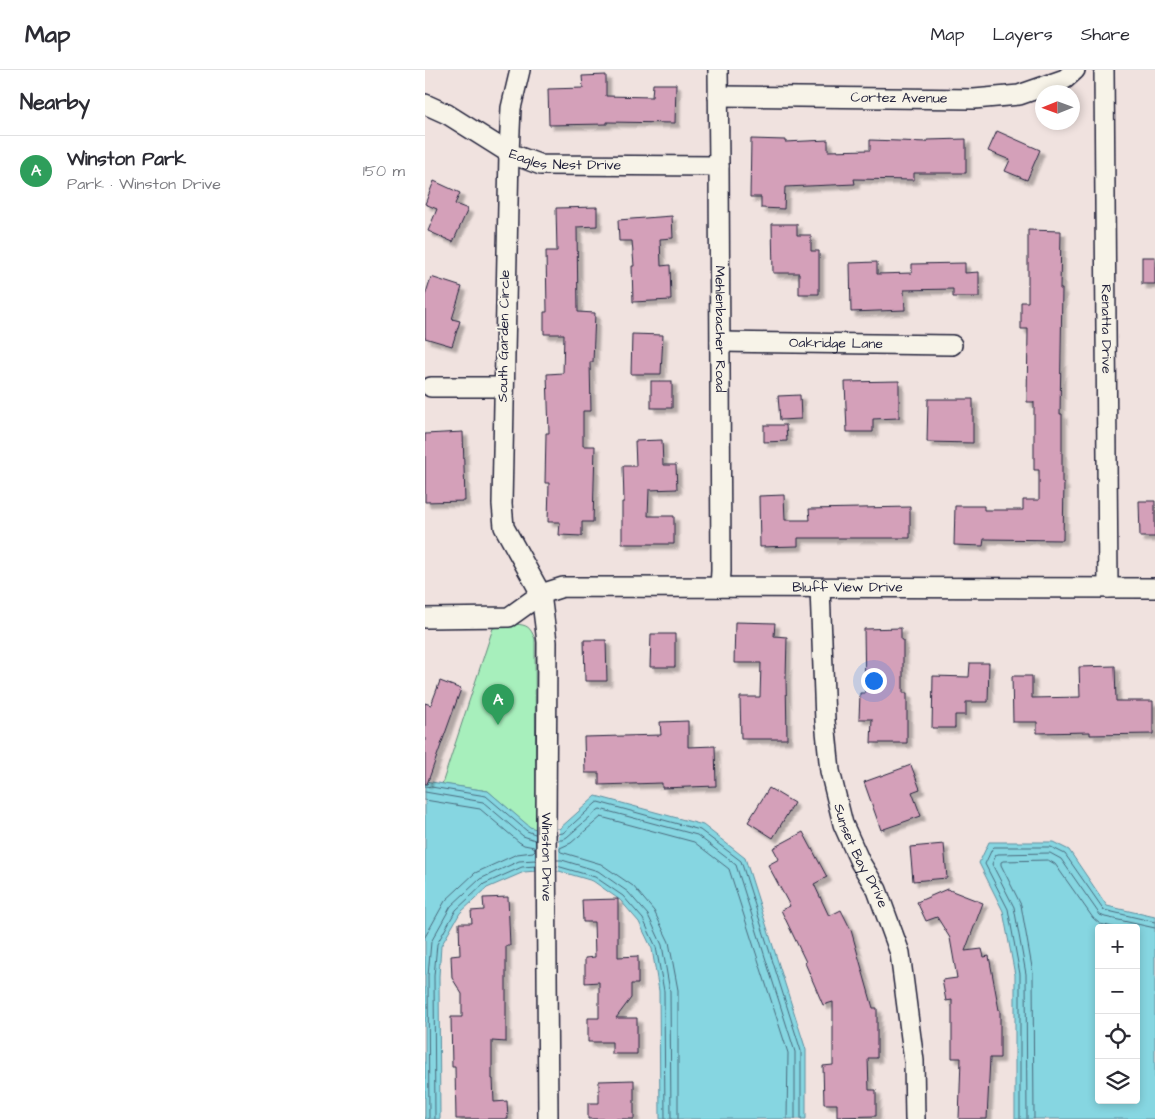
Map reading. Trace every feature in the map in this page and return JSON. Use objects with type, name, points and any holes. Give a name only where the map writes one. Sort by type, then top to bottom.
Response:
[{"type":"street","name":"South Garden Circle","points":[[520,70],[511,108],[509,153],[502,504],[505,527],[541,594]]},
{"type":"street","name":"Mehlenbacher Road","points":[[718,70],[720,586]]},
{"type":"street","name":"Cortez Avenue","points":[[718,96],[974,99],[1019,95],[1065,80],[1075,70]]},
{"type":"street","name":"Renatta Drive","points":[[1103,70],[1108,588]]},
{"type":"street","name":"Eagles Nest Drive","points":[[425,104],[447,114],[509,153],[541,164],[719,166]]},
{"type":"street","name":"Oakridge Lane","points":[[720,342],[952,345]]},
{"type":"street","points":[[431,387],[503,387]]},
{"type":"street","name":"Bluff View Drive","points":[[425,618],[509,617],[541,594],[563,587],[1155,588]]},
{"type":"street","name":"Sunset Bay Drive","points":[[820,588],[825,721],[831,771],[843,824],[860,862],[877,890],[900,953],[914,1061],[915,1119]]},
{"type":"street","name":"Winston Drive","points":[[541,594],[547,642],[546,829],[549,1119]]},
{"type":"green space","points":[[515,624],[528,627],[535,639],[536,829],[530,828],[488,791],[442,784],[493,628]]},
{"type":"water","points":[[425,781],[488,791],[530,827],[536,829],[559,829],[596,796],[703,825],[745,858],[806,1050],[806,1119],[660,1119],[659,991],[652,949],[639,922],[620,900],[593,881],[559,871],[536,871],[524,872],[487,888],[460,913],[441,946],[439,976],[440,1119],[425,1119]]},
{"type":"water","points":[[989,842],[1053,842],[1069,850],[1107,906],[1155,917],[1155,1119],[1015,1119],[1015,975],[1003,911],[979,863]]},
{"type":"pier","points":[[536,829],[559,829],[559,871],[536,871]]},
{"type":"building","points":[[606,75],[606,96],[652,97],[653,84],[676,84],[675,123],[607,122],[607,124],[549,125],[548,89],[583,88],[582,76]]},
{"type":"building","points":[[997,131],[1040,150],[1027,180],[1005,171],[1010,160],[988,151]]},
{"type":"building","points":[[751,139],[785,140],[785,142],[828,140],[828,151],[870,150],[870,140],[927,142],[927,140],[966,139],[966,173],[914,173],[914,180],[854,179],[855,184],[785,187],[784,209],[761,208],[761,197],[750,197]]},
{"type":"building","points":[[434,181],[460,193],[455,204],[468,209],[453,242],[428,231],[437,209],[425,204]]},
{"type":"building","points":[[597,207],[597,226],[577,227],[578,312],[595,313],[593,362],[590,362],[591,411],[583,411],[583,446],[595,446],[593,522],[582,522],[582,536],[559,535],[560,522],[548,522],[549,483],[545,483],[546,433],[549,433],[547,374],[563,373],[564,334],[544,334],[544,312],[547,312],[546,251],[557,251],[556,208]]},
{"type":"building","points":[[672,216],[673,238],[660,239],[661,266],[670,265],[671,300],[633,302],[632,266],[634,266],[632,241],[619,241],[618,220]]},
{"type":"building","points":[[772,224],[797,224],[797,235],[811,235],[811,251],[819,251],[819,294],[799,294],[799,273],[773,273]]},
{"type":"building","points":[[1028,230],[1061,231],[1060,414],[1062,414],[1062,483],[1064,483],[1063,540],[984,539],[983,546],[954,545],[955,506],[984,506],[984,510],[1023,510],[1023,500],[1039,500],[1039,470],[1034,470],[1034,402],[1027,402],[1028,329],[1021,329],[1021,302],[1028,302]]},
{"type":"building","points":[[1142,257],[1155,257],[1155,284],[1142,284]]},
{"type":"building","points":[[877,262],[877,274],[912,273],[912,264],[965,263],[965,273],[979,272],[979,297],[953,297],[953,289],[904,290],[905,310],[851,312],[850,263]]},
{"type":"building","points":[[431,277],[462,287],[452,319],[460,321],[452,346],[425,338],[425,296]]},
{"type":"building","points":[[632,334],[663,335],[661,374],[631,374]]},
{"type":"building","points":[[651,381],[672,381],[672,408],[651,408]]},
{"type":"building","points":[[899,381],[899,418],[873,419],[873,432],[847,432],[845,382]]},
{"type":"building","points":[[800,395],[801,419],[780,420],[778,396]]},
{"type":"building","points":[[928,399],[973,399],[973,443],[927,442]]},
{"type":"building","points":[[764,425],[786,425],[787,441],[764,442]]},
{"type":"building","points":[[463,432],[465,501],[425,502],[425,434]]},
{"type":"building","points":[[662,440],[663,465],[676,465],[677,489],[649,490],[648,516],[674,516],[674,544],[622,544],[623,466],[636,466],[635,441]]},
{"type":"building","points":[[784,495],[785,520],[810,520],[809,509],[910,507],[910,538],[798,538],[798,546],[760,547],[759,496]]},
{"type":"building","points":[[1139,501],[1155,501],[1155,537],[1140,537]]},
{"type":"building","points":[[735,622],[775,623],[774,636],[787,637],[787,739],[741,739],[740,697],[760,697],[761,663],[734,663]]},
{"type":"building","points":[[901,628],[901,640],[903,640],[903,693],[907,693],[907,743],[871,743],[872,719],[859,719],[860,693],[865,693],[864,629]]},
{"type":"building","points":[[651,634],[675,634],[675,667],[650,667]]},
{"type":"building","points":[[584,640],[606,640],[607,681],[585,681]]},
{"type":"building","points":[[970,663],[989,663],[988,702],[966,702],[966,715],[955,715],[955,728],[932,728],[933,676],[969,677]]},
{"type":"building","points":[[1115,666],[1116,701],[1153,701],[1153,734],[1090,735],[1090,732],[1037,733],[1037,722],[1013,722],[1012,676],[1032,676],[1032,698],[1080,697],[1079,667]]},
{"type":"building","points":[[440,681],[461,689],[427,784],[425,784],[425,703],[431,705]]},
{"type":"building","points":[[688,721],[688,747],[715,746],[716,786],[662,788],[662,783],[599,785],[599,773],[585,773],[584,737],[661,735],[660,722]]},
{"type":"building","points":[[911,765],[920,789],[912,792],[921,816],[881,830],[864,782]]},
{"type":"building","points":[[769,788],[794,803],[773,838],[748,822]]},
{"type":"building","points":[[803,832],[827,877],[814,884],[829,916],[841,910],[851,930],[873,1008],[877,1008],[877,1058],[868,1058],[869,1090],[876,1090],[876,1116],[837,1117],[837,1104],[824,1104],[823,1066],[833,1065],[833,1002],[823,1005],[806,962],[781,910],[790,906],[768,865],[779,859],[773,848]]},
{"type":"building","points":[[944,844],[947,878],[913,881],[910,847]]},
{"type":"building","points":[[947,889],[983,903],[965,951],[982,949],[984,957],[989,956],[1000,1010],[1000,1058],[990,1058],[987,1119],[959,1119],[961,1058],[952,1058],[952,1000],[946,1001],[942,980],[957,978],[950,938],[937,917],[926,921],[917,902]]},
{"type":"building","points":[[508,897],[510,946],[506,946],[506,1042],[492,1041],[492,1079],[494,1102],[507,1101],[508,1119],[456,1119],[455,1067],[452,1067],[451,1017],[462,1017],[462,994],[452,978],[451,956],[460,955],[459,923],[472,923],[471,911],[484,910],[483,898]]},
{"type":"building","points":[[618,899],[618,957],[638,956],[638,984],[631,984],[631,998],[616,1018],[637,1018],[637,1054],[612,1054],[612,1042],[588,1042],[588,1018],[599,1018],[599,982],[585,983],[585,958],[595,957],[594,922],[583,922],[582,900]]},
{"type":"building","points":[[634,1080],[634,1119],[588,1119],[588,1103],[599,1103],[599,1081]]},
{"type":"place","name":"Winston Park","points":[[498,725]]}]
